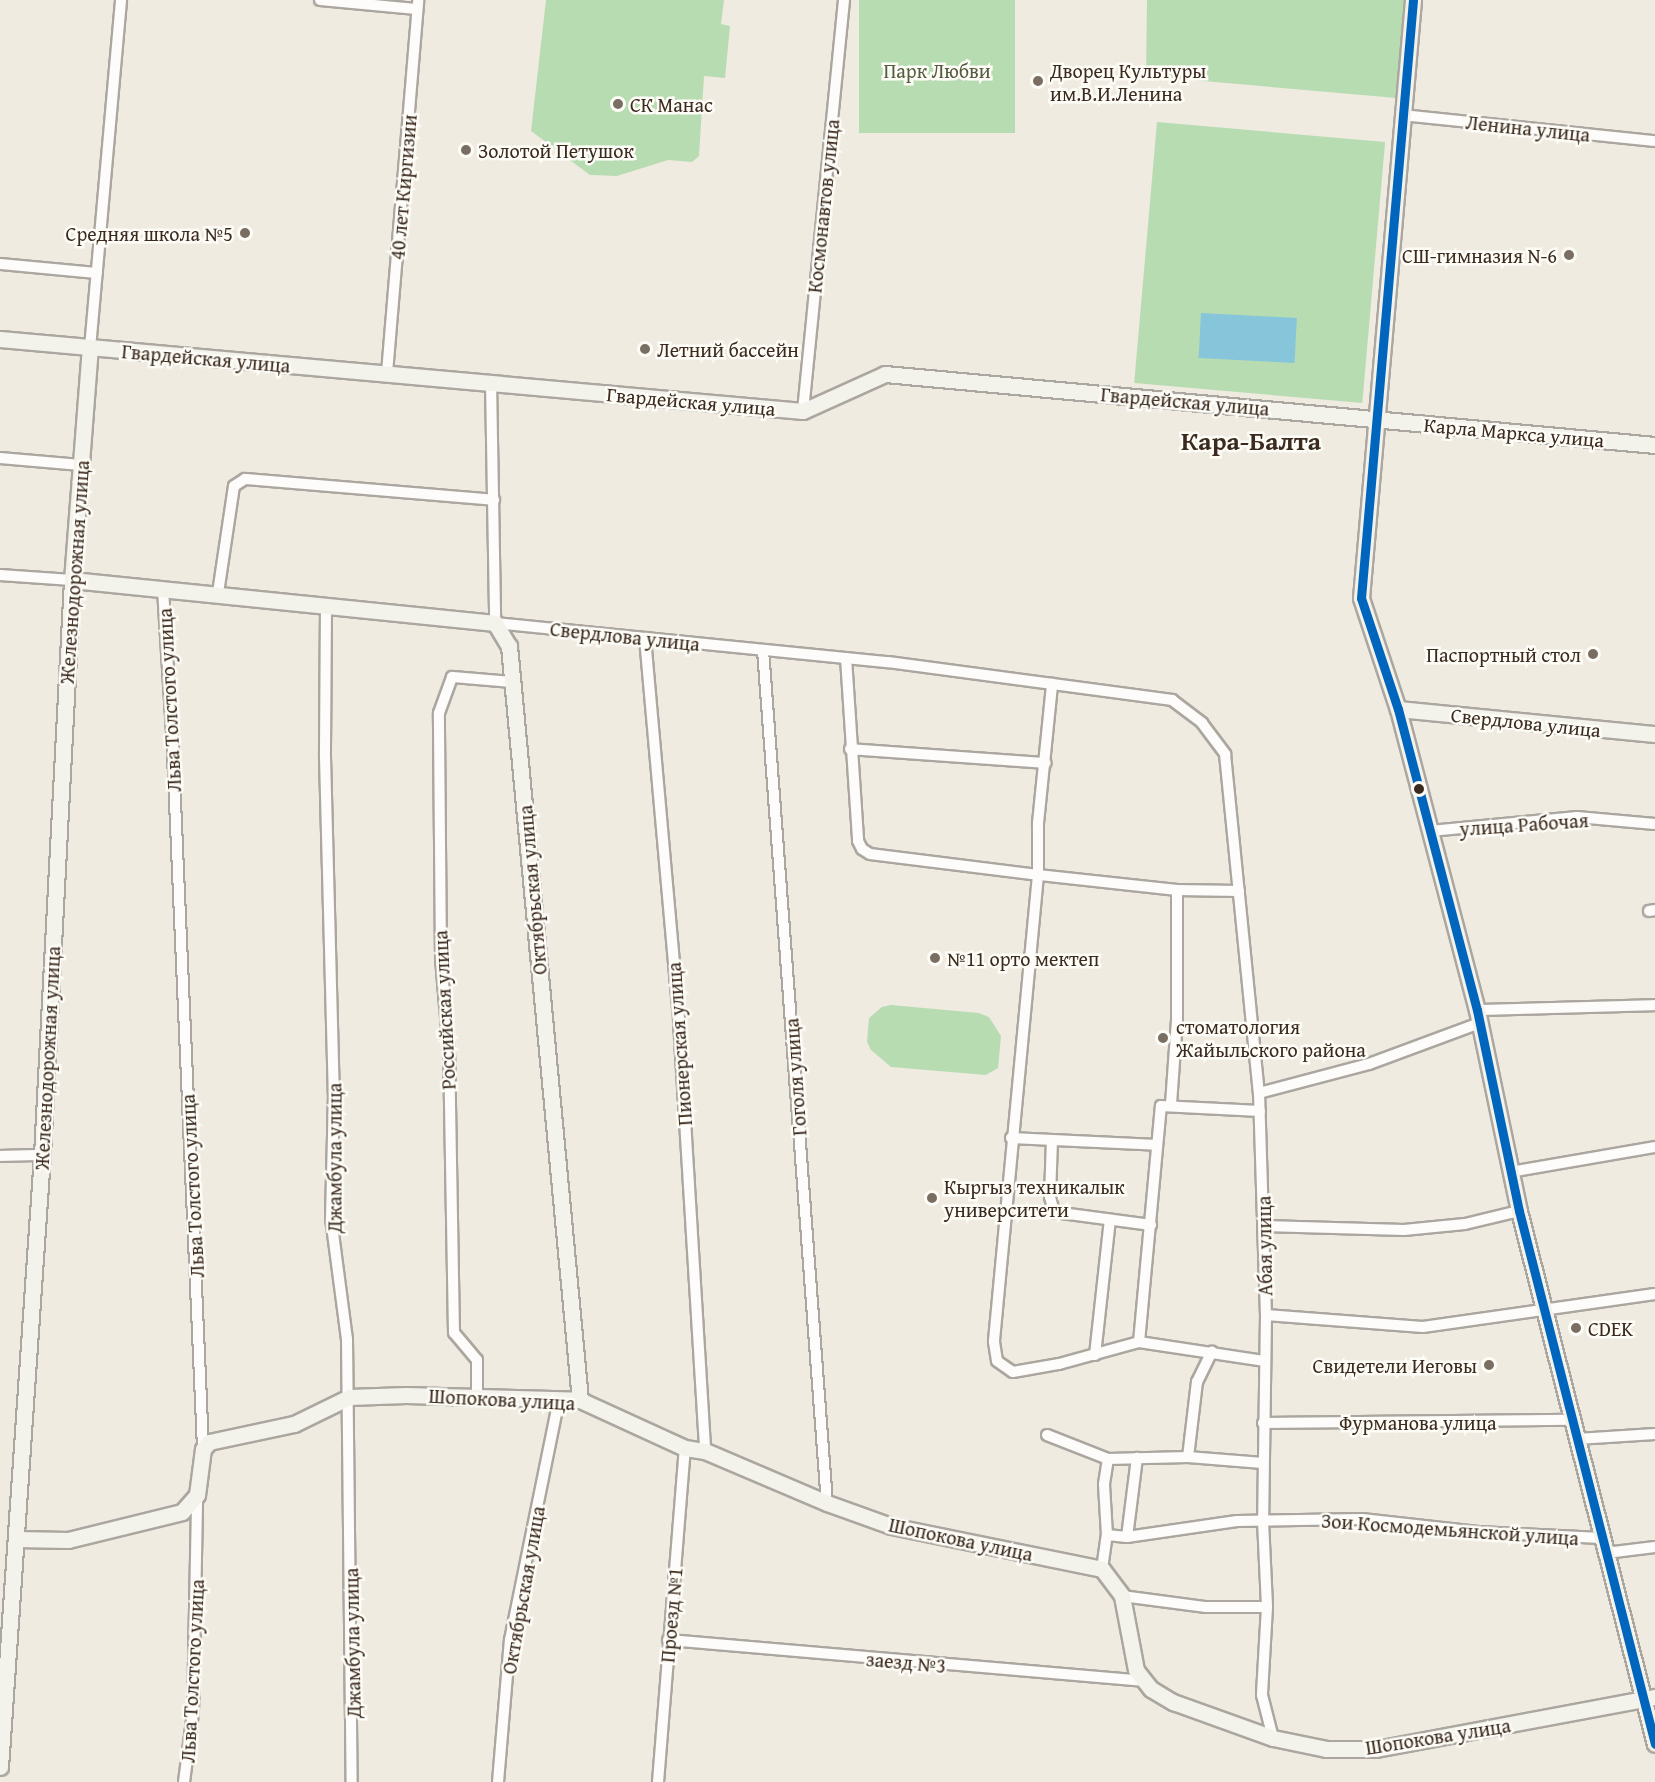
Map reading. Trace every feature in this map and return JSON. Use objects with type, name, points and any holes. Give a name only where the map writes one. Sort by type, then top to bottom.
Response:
[{"type":"street","points":[[90,348],[121,0]]},
{"type":"street","points":[[320,0],[418,5]]},
{"type":"street","name":"Космонавтов улица","points":[[803,411],[844,0]]},
{"type":"street","points":[[1413,0],[1374,419],[1361,598],[1398,709],[1478,1017],[1510,1172],[1601,1538],[1648,1699],[1655,1744]]},
{"type":"street","name":"40 лет Киргизии","points":[[387,374],[418,5]]},
{"type":"street","name":"Ленина улица","points":[[1402,116],[1655,141]]},
{"type":"street","points":[[0,264],[97,273]]},
{"type":"street","name":"Гвардейская улица","points":[[0,339],[803,411],[885,374],[1374,419]]},
{"type":"street","name":"Железнодорожная улица","points":[[0,1767],[42,1155],[72,580],[90,348]]},
{"type":"street","name":"Октябрьская улица","points":[[491,382],[495,623],[509,646],[513,682],[579,1400]]},
{"type":"street","name":"Карла Маркса улица","points":[[1374,419],[1655,445]]},
{"type":"street","points":[[0,458],[81,465]]},
{"type":"street","points":[[218,593],[234,486],[245,479],[494,501]]},
{"type":"street","name":"Свердлова улица","points":[[0,575],[218,593],[326,606],[846,658],[1173,700],[1202,723],[1225,754]]},
{"type":"street","name":"Льва Толстого улица","points":[[163,589],[172,732],[203,1449],[197,1495],[194,1713],[184,1782]]},
{"type":"street","name":"Джамбула улица","points":[[326,606],[325,757],[334,1095],[331,1218],[347,1339],[352,1782]]},
{"type":"street","name":"Пионерская улица","points":[[645,639],[679,1022],[705,1451]]},
{"type":"street","name":"Гоголя улица","points":[[763,650],[827,1503]]},
{"type":"street","points":[[846,658],[850,749],[858,841],[865,852],[1038,875],[1177,890],[1239,891]]},
{"type":"street","name":"Российская улица","points":[[477,1397],[477,1360],[454,1333],[450,1052],[441,958],[439,713],[452,677],[513,682]]},
{"type":"street","points":[[1052,684],[1038,875],[1011,1138],[994,1342],[997,1361],[1013,1371],[1095,1355],[1139,1342],[1212,1351],[1264,1361]]},
{"type":"street","name":"Свердлова улица","points":[[1398,709],[1655,734]]},
{"type":"street","points":[[850,749],[1045,763]]},
{"type":"street","name":"Абая улица","points":[[1225,754],[1260,1111],[1266,1315],[1263,1521],[1267,1607],[1262,1695],[1273,1738]]},
{"type":"street","name":"улица Рабочая","points":[[1430,831],[1577,817],[1655,824]]},
{"type":"street","points":[[1171,1104],[1177,1020],[1177,890]]},
{"type":"street","points":[[1259,1093],[1369,1064],[1478,1017],[1655,1005]]},
{"type":"street","points":[[1139,1342],[1161,1106],[1171,1104],[1260,1111]]},
{"type":"street","points":[[1011,1138],[1157,1145]]},
{"type":"street","points":[[1052,1140],[1050,1197],[1054,1212],[1151,1225]]},
{"type":"street","points":[[1510,1172],[1655,1147]]},
{"type":"street","points":[[0,1156],[42,1155]]},
{"type":"street","points":[[1264,1226],[1404,1230],[1465,1224],[1520,1211]]},
{"type":"street","points":[[1095,1355],[1110,1220]]},
{"type":"street","points":[[1266,1315],[1423,1327],[1655,1294]]},
{"type":"street","points":[[1188,1457],[1197,1382],[1212,1351]]},
{"type":"street","name":"Шопокова улица","points":[[203,1449],[217,1437],[294,1424],[349,1397],[579,1400],[685,1448],[705,1451],[827,1503],[891,1526],[1102,1569]]},
{"type":"street","name":"Октябрьская улица","points":[[498,1782],[510,1640],[558,1399]]},
{"type":"street","name":"Фурманова улица","points":[[1263,1423],[1572,1420]]},
{"type":"street","points":[[1577,1439],[1655,1434]]},
{"type":"street","points":[[1047,1435],[1108,1460],[1188,1457],[1263,1463]]},
{"type":"street","name":"Проезд №1","points":[[657,1782],[685,1448]]},
{"type":"street","points":[[1127,1538],[1137,1458]]},
{"type":"street","points":[[1108,1460],[1104,1484],[1107,1535],[1102,1569],[1122,1596],[1136,1670],[1143,1681]]},
{"type":"street","points":[[16,1539],[68,1540],[182,1512],[197,1495]]},
{"type":"street","name":"Зои Космодемьянской улица","points":[[1107,1535],[1127,1538],[1237,1521],[1362,1519],[1478,1532],[1601,1538]]},
{"type":"street","name":"Зои Космодемьянской улица","points":[[1606,1553],[1655,1547]]},
{"type":"street","points":[[1122,1596],[1206,1607],[1267,1607]]},
{"type":"street","name":"заезд №3","points":[[668,1640],[1143,1681]]},
{"type":"street","name":"Шопокова улица","points":[[1143,1681],[1173,1702],[1273,1738],[1326,1749],[1376,1749],[1648,1699]]},
{"type":"green space","name":"СК Манас","points":[[546,0],[724,0],[721,24],[730,26],[725,78],[704,76],[699,156],[692,162],[668,160],[617,176],[590,175],[531,131]]},
{"type":"green space","name":"Парк Любви","points":[[859,0],[1015,0],[1015,133],[859,133]]},
{"type":"green space","points":[[1147,0],[1405,0],[1396,98],[1146,76]]},
{"type":"green space","points":[[1157,122],[1385,142],[1362,403],[1134,383]]},
{"type":"green space","points":[[891,1005],[979,1013],[989,1017],[1001,1036],[998,1068],[986,1075],[891,1067],[871,1050],[867,1042],[869,1018],[882,1007]]},
{"type":"water","points":[[1201,313],[1297,318],[1295,363],[1199,358]]},
{"type":"transit line","points":[[1413,0],[1361,598],[1398,709],[1477,1010],[1519,1211],[1655,1744]]},
{"type":"place","name":"Дворец Культуры им.В.И.Ленина","points":[[1038,81]]},
{"type":"place","name":"СК Манас","points":[[618,104]]},
{"type":"place","name":"Золотой Петушок","points":[[466,150]]},
{"type":"place","name":"Средняя школа №5","points":[[245,233]]},
{"type":"place","name":"СШ-гимназия N-6","points":[[1569,255]]},
{"type":"place","name":"Летний бассейн","points":[[645,349]]},
{"type":"place","name":"Паспортный стол","points":[[1593,654]]},
{"type":"place","name":"№11 орто мектеп","points":[[935,958]]},
{"type":"place","name":"стоматология Жайыльского района","points":[[1163,1038]]},
{"type":"place","name":"Кыргыз техникалык университети","points":[[932,1198]]},
{"type":"place","name":"CDEK","points":[[1576,1328]]},
{"type":"place","name":"Свидетели Иеговы","points":[[1489,1365]]},
{"type":"district","name":"Кара-Балта","points":[[1251,441]]}]
